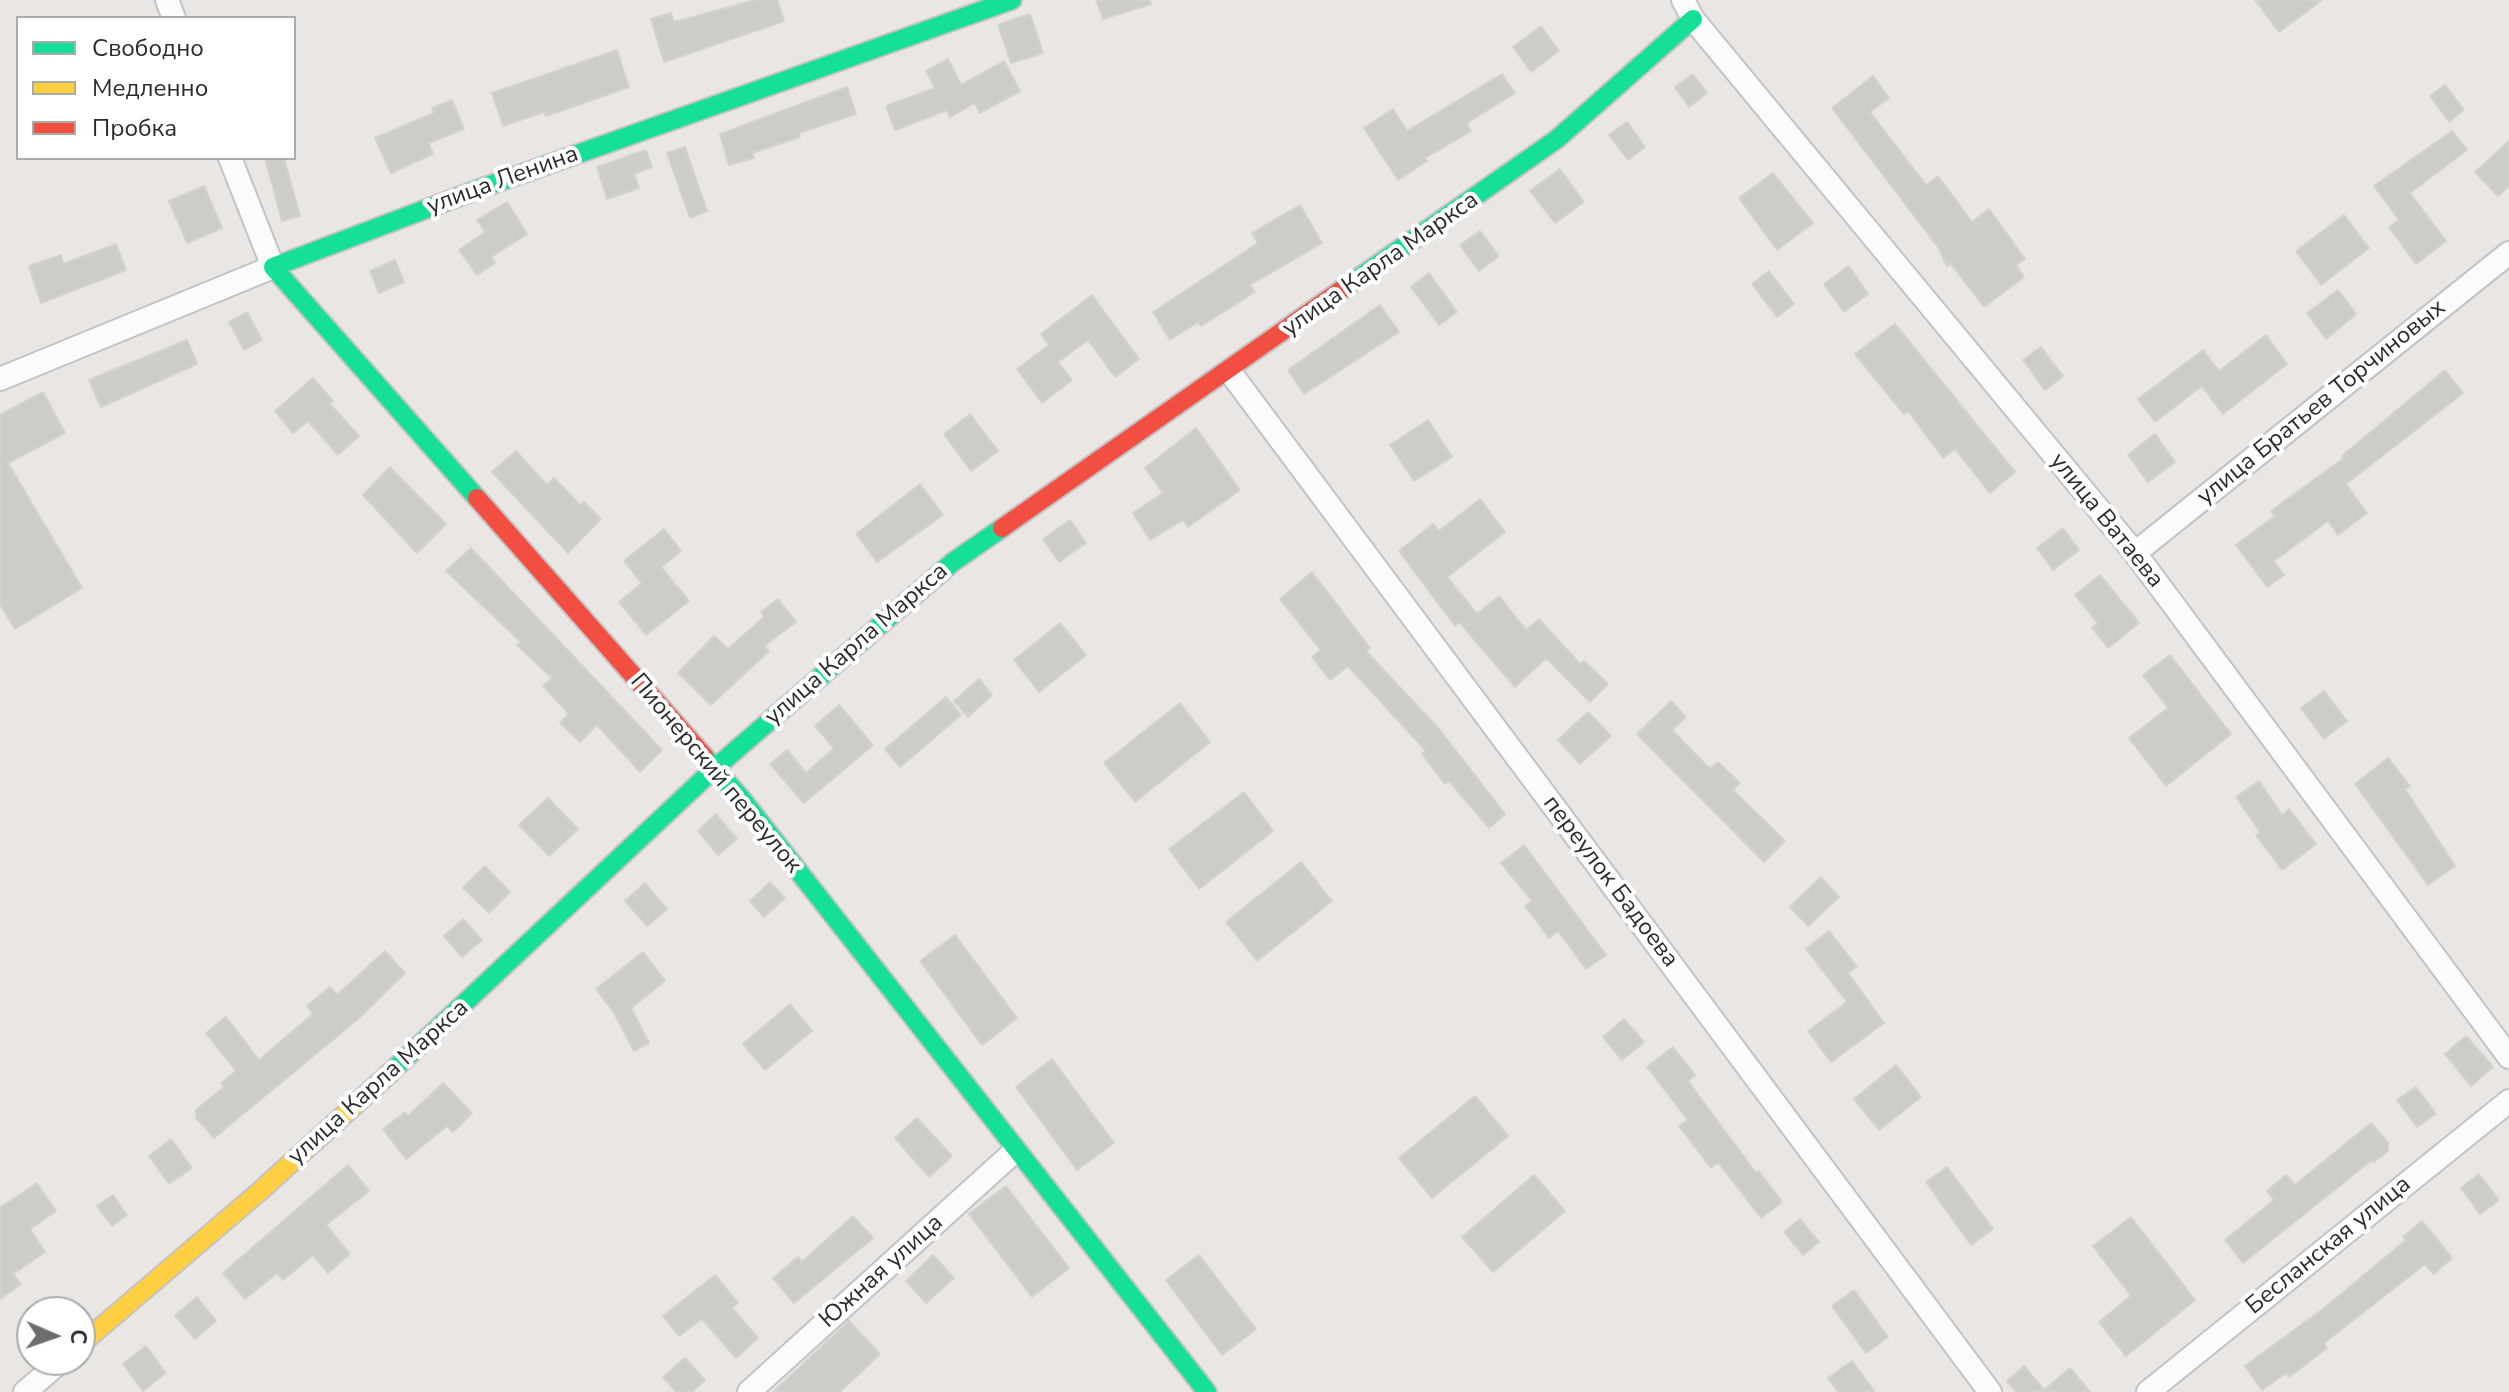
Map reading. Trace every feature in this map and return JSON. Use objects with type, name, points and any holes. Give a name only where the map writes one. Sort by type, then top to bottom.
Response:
[{"type":"street","name":"улица Ленина","points":[[0,379],[273,267],[479,189],[1012,0]]},
{"type":"street","name":"улица Карла Маркса","points":[[96,1331],[259,1192],[440,1028],[714,769],[953,562],[1230,372],[1557,139],[1688,10]]},
{"type":"street","name":"улица Ватаева","points":[[1688,10],[2135,553],[2509,1057]]},
{"type":"street","name":"Пионерский переулок","points":[[231,160],[273,267],[741,798],[1207,1392]]},
{"type":"street","name":"улица Братьев Торчиновых","points":[[2135,553],[2509,253]]},
{"type":"street","name":"переулок Бадоева","points":[[1230,372],[1990,1392]]},
{"type":"street","name":"Бесланская улица","points":[[2148,1392],[2509,1101]]},
{"type":"street","name":"Южная улица","points":[[749,1392],[1015,1151]]},
{"type":"street","points":[[25,1392],[44,1376]]},
{"type":"building","points":[[755,0],[777,0],[784,21],[664,62],[651,19],[671,13],[674,22]]},
{"type":"building","points":[[1096,0],[1150,0],[1151,4],[1103,19]]},
{"type":"building","points":[[2255,0],[2322,0],[2279,32]]},
{"type":"building","points":[[1030,14],[1043,53],[1011,63],[998,25]]},
{"type":"building","points":[[1541,26],[1559,51],[1531,72],[1513,47]]},
{"type":"building","points":[[617,50],[629,87],[546,116],[544,112],[503,126],[492,93]]},
{"type":"building","points":[[948,59],[961,85],[1004,61],[1020,91],[980,113],[975,103],[950,117],[947,110],[895,130],[886,106],[935,88],[926,71]]},
{"type":"building","points":[[1502,74],[1515,93],[1467,123],[1471,131],[1425,158],[1427,161],[1398,180],[1364,128],[1393,109],[1407,131]]},
{"type":"building","points":[[1693,74],[1707,93],[1689,107],[1675,87]]},
{"type":"building","points":[[1873,76],[1889,98],[1870,112],[1926,185],[1938,176],[1972,222],[1989,209],[2025,259],[2016,265],[2024,277],[1984,307],[1951,264],[1947,266],[1938,247],[1832,108]]},
{"type":"building","points":[[2445,85],[2464,110],[2449,122],[2430,96]]},
{"type":"building","points":[[847,87],[856,114],[799,133],[800,137],[752,153],[754,158],[729,165],[720,134]]},
{"type":"building","points":[[452,100],[464,129],[429,143],[433,154],[391,173],[375,138],[434,113],[432,108]]},
{"type":"building","points":[[1627,122],[1645,147],[1628,160],[1609,135]]},
{"type":"building","points":[[2452,131],[2467,150],[2410,193],[2446,241],[2416,264],[2389,227],[2399,220],[2374,186]]},
{"type":"building","points":[[2509,141],[2509,186],[2498,196],[2475,172]]},
{"type":"building","points":[[685,147],[707,211],[690,218],[667,153]]},
{"type":"building","points":[[646,150],[652,167],[634,174],[639,188],[607,199],[597,167]]},
{"type":"building","points":[[266,160],[285,160],[300,216],[282,221]]},
{"type":"building","points":[[1560,169],[1584,202],[1555,223],[1530,191]]},
{"type":"building","points":[[1773,173],[1813,223],[1777,250],[1739,198]]},
{"type":"building","points":[[204,186],[222,228],[187,243],[169,201]]},
{"type":"building","points":[[507,202],[527,234],[491,257],[495,263],[477,275],[459,250],[485,232],[477,220]]},
{"type":"building","points":[[1300,205],[1322,243],[1250,285],[1255,292],[1201,326],[1198,322],[1170,340],[1153,312],[1258,243],[1252,233]]},
{"type":"building","points":[[2344,215],[2369,248],[2321,285],[2296,251]]},
{"type":"building","points":[[1480,231],[1499,256],[1479,271],[1460,245]]},
{"type":"building","points":[[116,244],[126,270],[41,303],[29,266],[61,255],[63,264]]},
{"type":"building","points":[[395,260],[404,282],[379,293],[370,271]]},
{"type":"building","points":[[1849,266],[1868,294],[1844,312],[1824,284]]},
{"type":"building","points":[[1769,271],[1794,304],[1777,317],[1752,284]]},
{"type":"building","points":[[1429,273],[1457,312],[1439,325],[1411,287]]},
{"type":"building","points":[[2338,290],[2356,314],[2326,339],[2307,313]]},
{"type":"building","points":[[1092,295],[1139,359],[1115,377],[1088,340],[1058,362],[1072,380],[1042,403],[1017,369],[1049,345],[1041,334]]},
{"type":"building","points":[[1380,305],[1399,332],[1304,394],[1288,370]]},
{"type":"building","points":[[247,312],[262,340],[244,350],[229,322]]},
{"type":"building","points":[[1895,324],[2015,472],[1990,493],[1955,449],[1943,458],[1908,411],[1904,414],[1855,354]]},
{"type":"building","points":[[2266,335],[2287,364],[2223,414],[2202,386],[2155,422],[2138,399],[2203,350],[2219,371]]},
{"type":"building","points":[[187,340],[197,364],[101,407],[89,380]]},
{"type":"building","points":[[2041,347],[2063,376],[2045,390],[2023,360]]},
{"type":"building","points":[[2445,370],[2463,393],[2346,484],[2367,513],[2338,535],[2328,521],[2274,561],[2284,575],[2267,587],[2236,545],[2275,516],[2271,511],[2344,458],[2342,456]]},
{"type":"building","points":[[313,378],[333,401],[329,403],[359,436],[338,455],[308,421],[293,433],[275,411]]},
{"type":"building","points":[[43,392],[65,433],[8,463],[82,588],[15,629],[0,604],[0,415]]},
{"type":"building","points":[[970,414],[998,451],[971,471],[944,434]]},
{"type":"building","points":[[1428,420],[1452,457],[1414,481],[1390,445]]},
{"type":"building","points":[[1196,428],[1240,490],[1188,527],[1183,520],[1150,540],[1133,513],[1163,493],[1145,468]]},
{"type":"building","points":[[2155,434],[2175,462],[2148,482],[2128,455]]},
{"type":"building","points":[[516,451],[547,485],[554,478],[580,505],[584,502],[601,519],[568,553],[492,472]]},
{"type":"building","points":[[390,467],[446,524],[417,553],[363,495]]},
{"type":"building","points":[[920,484],[943,515],[877,562],[856,534]]},
{"type":"building","points":[[1480,499],[1505,532],[1447,577],[1477,614],[1499,596],[1526,630],[1539,619],[1580,664],[1584,661],[1608,684],[1590,702],[1546,658],[1515,687],[1459,622],[1455,626],[1399,551],[1433,524],[1439,531]]},
{"type":"building","points":[[1070,520],[1086,543],[1059,562],[1043,539]]},
{"type":"building","points":[[2063,528],[2079,550],[2053,570],[2037,548]]},
{"type":"building","points":[[664,529],[681,551],[661,567],[689,601],[646,635],[619,602],[642,583],[624,561]]},
{"type":"building","points":[[471,548],[662,750],[640,772],[597,725],[580,742],[560,723],[569,714],[543,686],[552,678],[517,645],[521,642],[446,571]]},
{"type":"building","points":[[1312,572],[1370,648],[1366,651],[1439,729],[1505,814],[1489,828],[1449,781],[1445,784],[1422,754],[1426,751],[1348,666],[1330,680],[1312,657],[1321,650],[1280,599]]},
{"type":"building","points":[[2100,575],[2139,623],[2108,648],[2092,628],[2098,623],[2075,595]]},
{"type":"building","points":[[778,599],[796,622],[764,646],[769,651],[711,705],[678,673],[714,636],[728,649],[764,617],[761,612]]},
{"type":"building","points":[[1060,623],[1086,655],[1039,692],[1014,660]]},
{"type":"building","points":[[2170,655],[2231,734],[2166,786],[2129,738],[2168,708],[2143,675]]},
{"type":"building","points":[[979,679],[992,695],[968,717],[954,701]]},
{"type":"building","points":[[2324,691],[2347,721],[2324,739],[2301,708]]},
{"type":"building","points":[[946,697],[961,715],[900,767],[885,749]]},
{"type":"building","points":[[1671,701],[1686,717],[1672,730],[1710,769],[1718,762],[1740,783],[1733,790],[1785,841],[1764,862],[1637,734]]},
{"type":"building","points":[[1180,703],[1210,742],[1135,802],[1104,763]]},
{"type":"building","points":[[839,705],[873,745],[804,803],[770,764],[787,750],[806,773],[834,748],[815,726]]},
{"type":"building","points":[[1588,712],[1611,736],[1580,764],[1558,740]]},
{"type":"building","points":[[2388,758],[2410,786],[2405,789],[2455,866],[2428,885],[2355,784]]},
{"type":"building","points":[[2259,781],[2282,815],[2289,809],[2316,844],[2282,870],[2256,835],[2260,832],[2236,797]]},
{"type":"building","points":[[1244,792],[1273,831],[1199,889],[1169,849]]},
{"type":"building","points":[[548,798],[578,829],[549,856],[519,825]]},
{"type":"building","points":[[716,814],[737,839],[718,855],[698,831]]},
{"type":"building","points":[[1524,845],[1606,955],[1586,969],[1558,931],[1549,938],[1525,906],[1532,901],[1501,863]]},
{"type":"building","points":[[1301,862],[1332,901],[1257,961],[1226,922]]},
{"type":"building","points":[[485,866],[510,892],[489,913],[463,888]]},
{"type":"building","points":[[1821,877],[1839,897],[1808,926],[1790,907]]},
{"type":"building","points":[[770,882],[785,898],[764,917],[750,901]]},
{"type":"building","points":[[645,883],[667,909],[647,926],[625,901]]},
{"type":"building","points":[[463,919],[482,940],[462,957],[444,936]]},
{"type":"building","points":[[1829,931],[1857,967],[1848,973],[1884,1023],[1831,1062],[1808,1031],[1847,1002],[1806,949]]},
{"type":"building","points":[[955,935],[1017,1018],[982,1045],[920,961]]},
{"type":"building","points":[[385,951],[405,973],[358,1019],[214,1138],[196,1118],[196,1110],[224,1087],[221,1083],[236,1071],[206,1033],[226,1017],[259,1060],[313,1014],[307,1006],[330,987],[337,995]]},
{"type":"building","points":[[643,952],[665,981],[631,1008],[649,1043],[634,1051],[613,1011],[596,989]]},
{"type":"building","points":[[790,1004],[812,1031],[765,1070],[743,1044]]},
{"type":"building","points":[[1624,1019],[1644,1042],[1622,1060],[1603,1037]]},
{"type":"building","points":[[2466,1036],[2493,1067],[2471,1086],[2445,1054]]},
{"type":"building","points":[[1673,1047],[1695,1075],[1688,1081],[1756,1173],[1759,1171],[1782,1202],[1761,1218],[1718,1162],[1711,1168],[1679,1126],[1688,1120],[1647,1067]]},
{"type":"building","points":[[1052,1059],[1114,1143],[1077,1170],[1016,1087]]},
{"type":"building","points":[[1896,1065],[1921,1097],[1879,1130],[1854,1099]]},
{"type":"building","points":[[443,1083],[472,1113],[453,1132],[447,1126],[406,1159],[383,1129],[405,1112],[408,1116]]},
{"type":"building","points":[[2416,1087],[2436,1114],[2417,1127],[2397,1100]]},
{"type":"building","points":[[1475,1096],[1508,1136],[1432,1198],[1399,1158]]},
{"type":"building","points":[[917,1118],[952,1156],[929,1177],[895,1138]]},
{"type":"building","points":[[2371,1123],[2388,1143],[2388,1151],[2374,1162],[2372,1160],[2243,1263],[2225,1240],[2274,1200],[2267,1191],[2286,1175],[2295,1185]]},
{"type":"building","points":[[171,1139],[192,1168],[169,1184],[149,1156]]},
{"type":"building","points":[[348,1165],[369,1191],[326,1225],[350,1254],[328,1273],[313,1255],[283,1280],[277,1273],[245,1299],[223,1273]]},
{"type":"building","points":[[1947,1167],[1993,1229],[1971,1245],[1926,1182]]},
{"type":"building","points":[[2479,1174],[2499,1200],[2480,1214],[2461,1188]]},
{"type":"building","points":[[1534,1175],[1565,1211],[1493,1272],[1462,1237]]},
{"type":"building","points":[[37,1183],[56,1211],[30,1229],[45,1252],[13,1274],[21,1284],[0,1299],[0,1208]]},
{"type":"building","points":[[1006,1186],[1069,1268],[1032,1297],[969,1214]]},
{"type":"building","points":[[113,1195],[127,1215],[112,1226],[97,1206]]},
{"type":"building","points":[[853,1216],[873,1238],[794,1303],[773,1278],[798,1257],[802,1262]]},
{"type":"building","points":[[2131,1217],[2195,1300],[2126,1356],[2099,1322],[2131,1296],[2093,1246]]},
{"type":"building","points":[[1800,1219],[1819,1242],[1803,1255],[1784,1232]]},
{"type":"building","points":[[2422,1221],[2452,1258],[2434,1274],[2425,1264],[2324,1343],[2327,1348],[2289,1377],[2286,1373],[2262,1390],[2245,1366],[2323,1309],[2406,1240],[2403,1237]]},
{"type":"building","points":[[933,1255],[954,1278],[926,1303],[906,1281]]},
{"type":"building","points":[[1199,1255],[1256,1329],[1222,1355],[1166,1280]]},
{"type":"building","points":[[715,1275],[738,1303],[732,1308],[758,1338],[736,1358],[702,1319],[679,1336],[663,1316]]},
{"type":"building","points":[[1854,1290],[1888,1337],[1866,1353],[1832,1306]]},
{"type":"building","points":[[197,1297],[216,1321],[195,1339],[175,1315]]},
{"type":"building","points":[[849,1321],[880,1354],[840,1392],[773,1392]]},
{"type":"building","points":[[146,1346],[166,1373],[143,1391],[123,1364]]},
{"type":"building","points":[[685,1358],[705,1380],[692,1392],[676,1392],[663,1377]]},
{"type":"building","points":[[1852,1361],[1875,1392],[1838,1392],[1828,1378]]},
{"type":"building","points":[[2024,1366],[2044,1390],[2070,1368],[2090,1392],[2016,1392],[2007,1381]]},
{"type":"traffic: fast","points":[[477,498],[273,267],[479,189],[1012,0]]},
{"type":"traffic: fast","points":[[1344,288],[1557,139],[1693,19]]},
{"type":"traffic: fast","points":[[391,1072],[714,769],[953,562],[1002,528]]},
{"type":"traffic: fast","points":[[704,756],[741,798],[1207,1392]]},
{"type":"traffic: slow","points":[[96,1331],[259,1192],[391,1072]]},
{"type":"traffic: jam","points":[[1002,528],[1344,288]]},
{"type":"traffic: jam","points":[[477,498],[704,756]]}]
